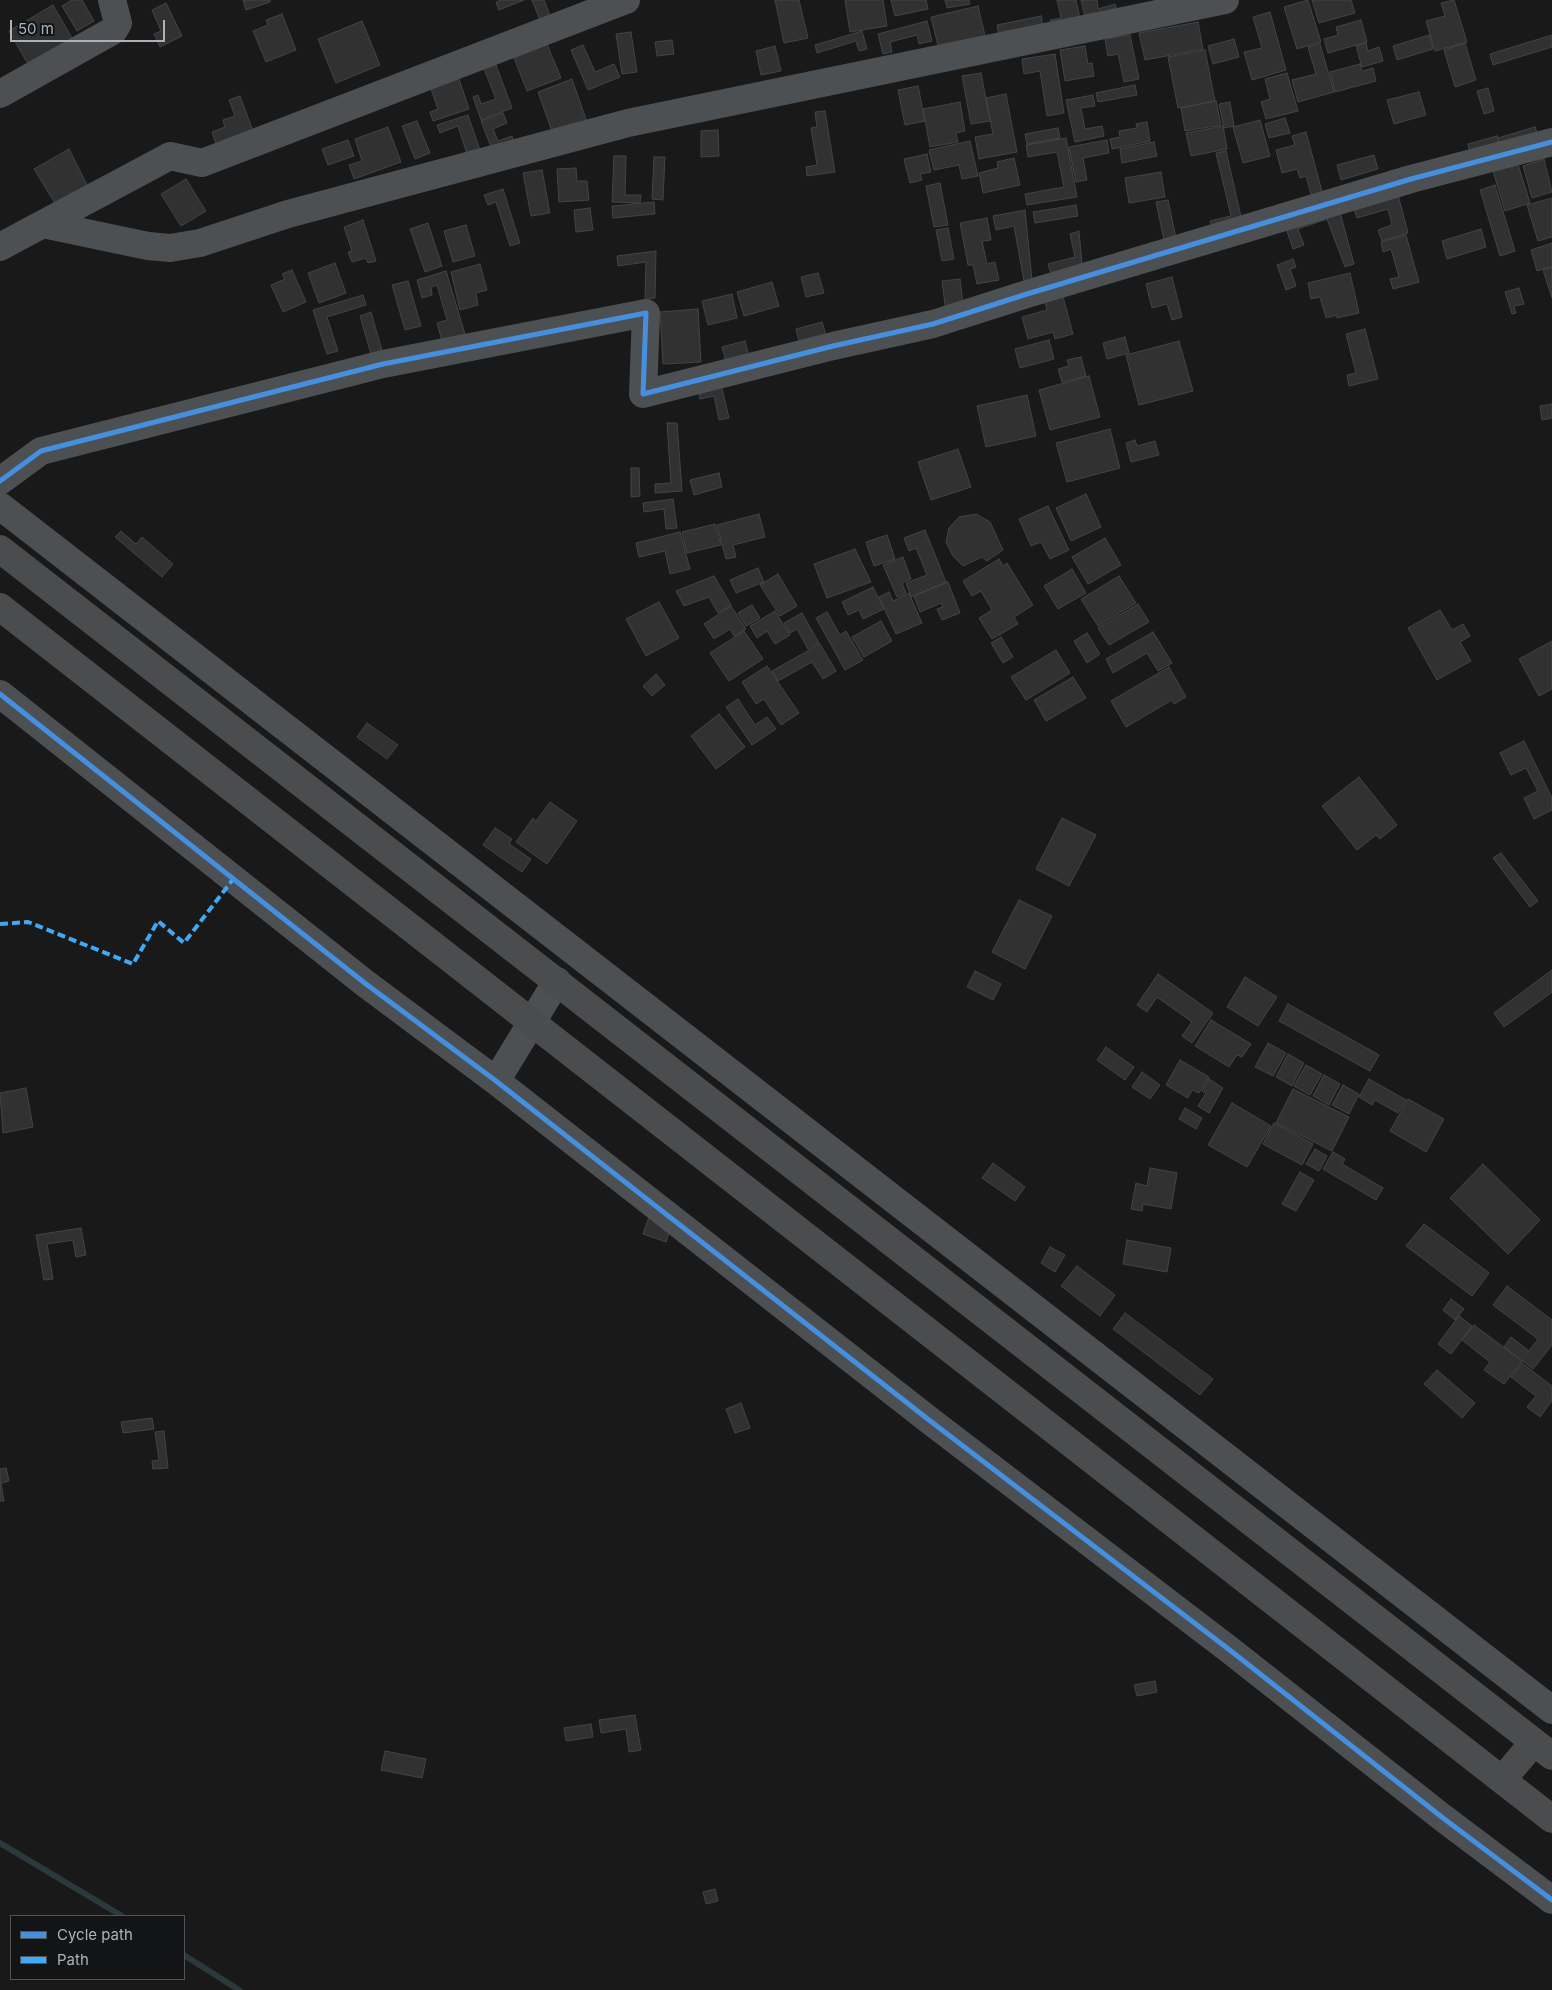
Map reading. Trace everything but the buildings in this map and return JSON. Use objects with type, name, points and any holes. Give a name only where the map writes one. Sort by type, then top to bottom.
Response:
[{"type":"main road","points":[[0,549],[1543,1750],[1502,1780]]},
{"type":"main road","points":[[0,607],[1552,1819]]},
{"type":"street","points":[[0,94],[114,30],[118,23],[112,0]]},
{"type":"street","points":[[0,247],[170,156],[202,163],[626,0]]},
{"type":"street","points":[[43,224],[148,246],[170,248],[200,244],[288,214],[628,123],[1225,0]]},
{"type":"street","points":[[0,481],[40,451],[383,364],[646,313],[643,394],[833,346],[933,324],[1411,179],[1552,142]]},
{"type":"street","points":[[0,506],[1552,1710]]},
{"type":"street","points":[[0,694],[366,984],[496,1082],[929,1420],[1232,1651],[1443,1818],[1552,1900]]},
{"type":"street","points":[[496,1082],[534,1023],[557,982]]},
{"type":"waterway","points":[[0,1843],[120,1915]]},
{"type":"waterway","points":[[185,1956],[239,1990]]},
{"type":"marked path","points":[[0,924],[28,922],[133,964],[158,921],[184,943],[234,878]]},
{"type":"cycle path","points":[[0,481],[41,451],[383,364],[646,313],[643,394],[833,346],[933,324],[1411,179],[1552,142]]},
{"type":"cycle path","points":[[0,694],[366,984],[496,1081],[929,1420],[1231,1651],[1443,1818],[1552,1900]]}]
